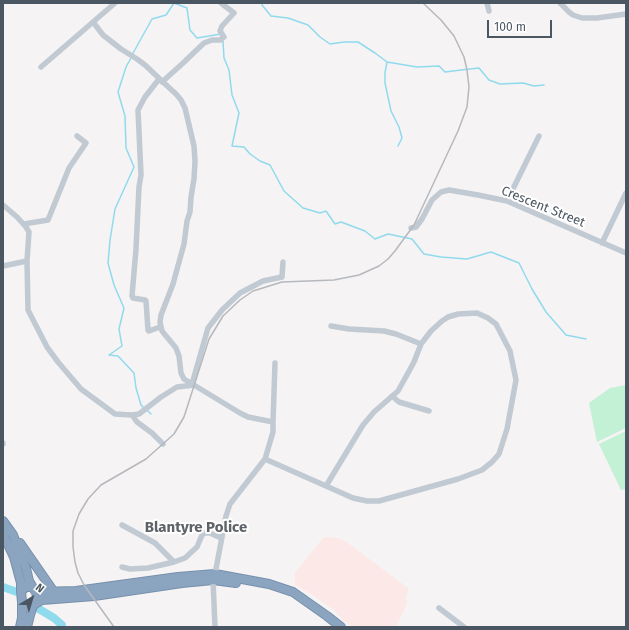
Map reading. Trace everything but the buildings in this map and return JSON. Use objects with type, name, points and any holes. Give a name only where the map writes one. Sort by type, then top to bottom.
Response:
[{"type":"highway","points":[[3,521],[54,592]]},
{"type":"highway","points":[[3,534],[14,557],[21,583],[22,618],[20,627]]},
{"type":"highway","points":[[13,535],[24,562],[36,599],[27,627]]},
{"type":"highway","points":[[21,591],[26,587],[31,587],[34,590],[54,592],[76,591],[178,577],[214,577],[269,584],[293,592],[341,627]]},
{"type":"highway","points":[[22,602],[27,607],[42,600],[94,596],[214,577],[266,586],[299,600],[335,627]]},
{"type":"street","points":[[41,67],[115,3]]},
{"type":"street","points":[[160,327],[149,331],[148,330],[146,301],[133,298],[132,296],[139,187],[142,175],[138,110],[145,97],[161,80],[182,64],[204,43],[212,40],[221,40],[224,36],[220,31],[222,26],[234,13],[221,3]]},
{"type":"street","points":[[487,3],[488,11]]},
{"type":"street","points":[[560,3],[573,15],[582,18],[597,18],[626,14]]},
{"type":"street","points":[[93,22],[103,35],[137,59],[181,100],[185,108],[194,146],[194,179],[184,244],[177,272],[161,314],[160,327],[176,348],[179,356],[181,373],[184,379],[248,417],[272,422]]},
{"type":"street","points":[[24,224],[48,220],[69,168],[86,143],[77,136]]},
{"type":"street","points":[[507,201],[539,136]]},
{"type":"street","name":"Crescent Street","points":[[411,228],[416,227],[432,200],[441,192],[449,190],[507,201],[626,253]]},
{"type":"street","points":[[602,243],[626,193]]},
{"type":"street","points":[[3,205],[24,224],[29,232],[27,261],[28,310],[47,347],[81,390],[115,414],[132,415],[139,414],[161,396],[178,386],[193,384]]},
{"type":"street","points":[[3,266],[27,261]]},
{"type":"street","points":[[193,384],[208,328],[222,310],[240,293],[264,281],[282,278],[283,262]]},
{"type":"street","points":[[265,459],[353,498],[367,501],[379,501],[470,475],[482,470],[499,454],[507,429],[516,380],[510,351],[496,324],[477,313],[458,314],[448,317],[431,331],[422,344],[414,362],[398,390],[374,412],[363,425],[326,486]]},
{"type":"street","points":[[331,326],[349,329],[384,331],[422,344]]},
{"type":"street","points":[[216,627],[214,577],[221,538],[230,504],[265,459],[273,432],[272,422],[275,363]]},
{"type":"street","points":[[392,396],[399,402],[429,411]]},
{"type":"street","points":[[132,415],[137,422],[152,433],[163,444]]},
{"type":"street","points":[[122,524],[155,543],[174,562]]},
{"type":"street","points":[[122,567],[130,569],[148,568],[174,562],[185,558],[197,546],[202,535],[205,533],[210,533],[221,538]]},
{"type":"street","points":[[439,608],[464,627]]},
{"type":"shaded area","points":[[324,537],[337,538],[345,541],[409,589],[405,598],[407,601],[405,608],[396,627],[353,627],[343,620],[334,610],[313,595],[295,585],[295,573]]},
{"type":"green space","points":[[626,385],[626,428],[597,442],[589,403],[610,388]]},
{"type":"green space","points":[[626,431],[626,489],[621,490],[599,444]]},
{"type":"waterway","points":[[174,3],[187,8],[190,30],[197,38],[221,34]]},
{"type":"waterway","points":[[132,55],[152,19],[166,15],[174,3]]},
{"type":"waterway","points":[[262,3],[271,16],[288,18],[308,25],[320,37],[330,44],[358,42],[387,62],[417,67],[439,66],[445,72],[479,68],[489,80],[500,84],[523,83],[534,86],[544,85]]},
{"type":"waterway","points":[[223,41],[224,58],[229,70],[232,95],[239,113],[232,146],[244,147],[250,154],[260,161],[270,165],[284,191],[303,208],[320,213],[326,211],[335,224],[341,222],[365,231],[375,239],[388,234],[412,239],[424,254],[467,259],[491,252],[519,263],[546,312],[566,335],[586,339]]},
{"type":"waterway","points":[[131,58],[126,67],[118,92],[125,116],[126,148],[134,167],[115,209],[108,263],[114,285],[124,308],[119,329],[122,346],[109,355],[118,356],[134,373],[136,388],[141,405],[144,408]]},
{"type":"waterway","points":[[387,62],[385,83],[391,111],[399,127],[402,138],[398,146]]},
{"type":"waterway","points":[[147,410],[151,414]]},
{"type":"waterway","points":[[3,587],[17,592]]},
{"type":"waterway","points":[[39,609],[54,618],[62,625],[62,627]]},
{"type":"railway","points":[[114,627],[84,585],[78,573],[73,547],[73,531],[79,514],[88,499],[101,485],[146,459],[174,434],[184,417],[209,339],[223,316],[240,300],[253,291],[282,282],[334,280],[359,275],[379,266],[395,251],[414,225],[458,131],[467,107],[469,87],[464,57],[454,36],[441,20],[423,3]]},
{"type":"district","name":"Blantyre Police","points":[[196,528]]}]
